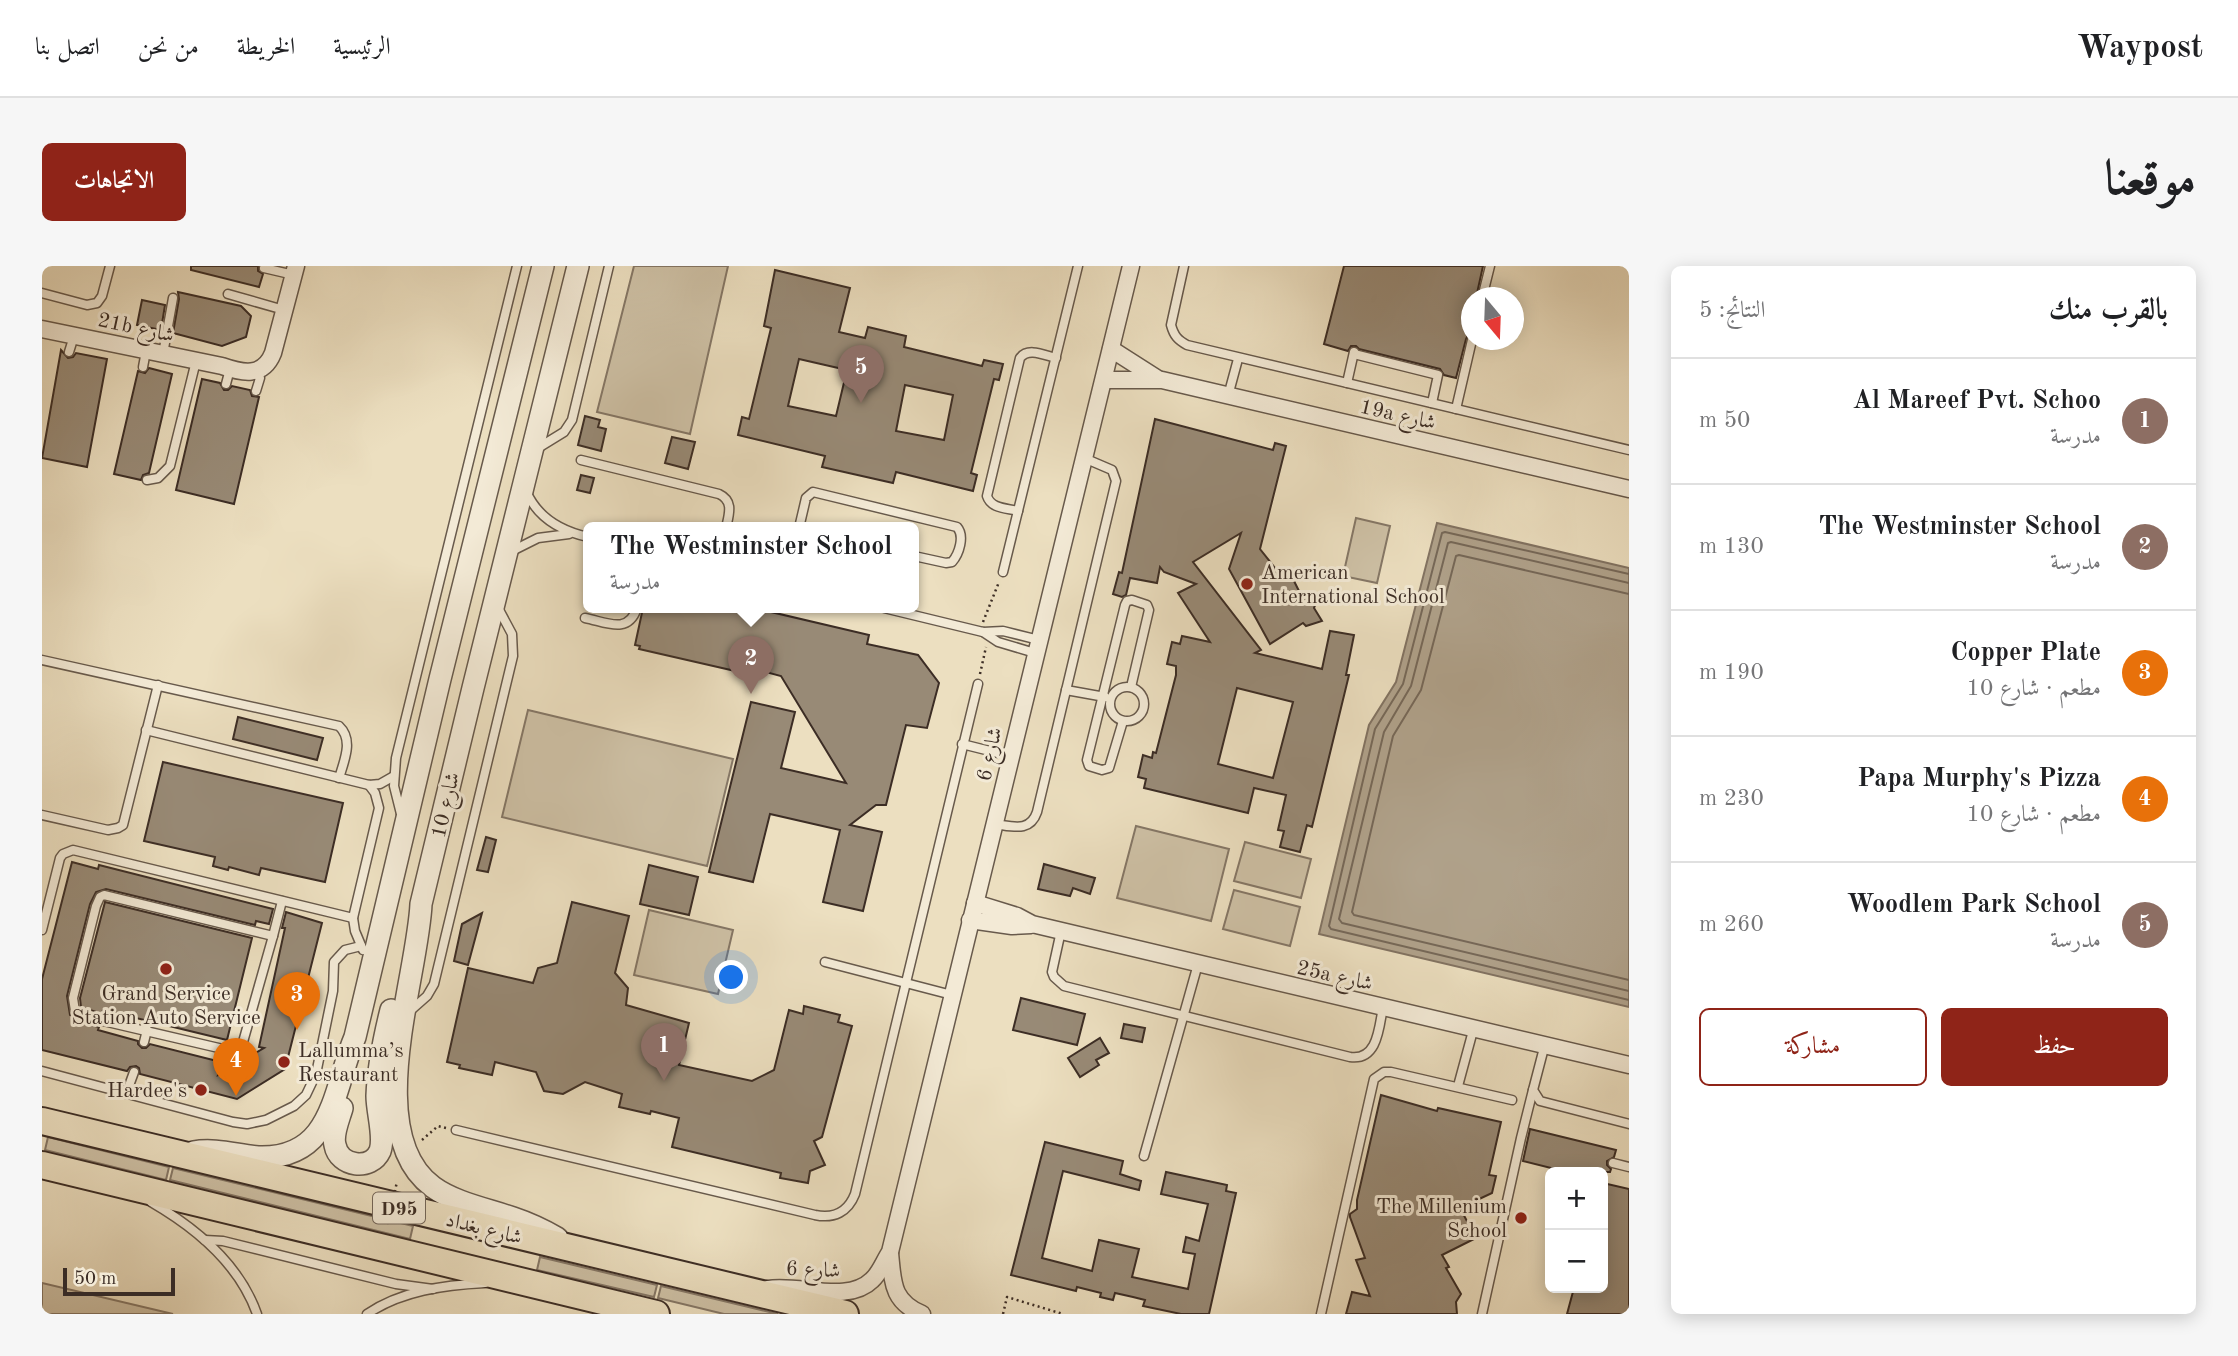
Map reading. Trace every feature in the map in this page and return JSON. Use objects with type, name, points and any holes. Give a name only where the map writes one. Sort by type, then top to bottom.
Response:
[{"type":"main road","name":"شارع بغداد","points":[[42,1121],[845,1314]]},
{"type":"main road","name":"شارع بغداد","points":[[42,1165],[656,1314]]},
{"type":"street","name":"شارع 10","points":[[181,1155],[214,1150],[280,1155],[302,1147],[320,1131],[332,1109],[343,1067],[355,1037],[543,266]]},
{"type":"street","name":"شارع 10","points":[[576,1251],[535,1227],[442,1193],[417,1172],[403,1143],[398,1113],[398,1062],[402,1017],[422,904],[578,266]]},
{"type":"street","name":"شارع 6","points":[[757,1293],[793,1287],[839,1293],[856,1290],[875,1277],[890,1252],[1131,266]]},
{"type":"street","points":[[257,371],[270,360],[295,271]]},
{"type":"street","name":"21b شارع","points":[[42,329],[72,344],[151,357],[196,361],[226,373],[257,371]]},
{"type":"street","name":"21b شارع","points":[[226,373],[256,361],[275,345]]},
{"type":"street","name":"19a شارع","points":[[1111,349],[1158,379]]},
{"type":"street","name":"19a شارع","points":[[1104,380],[1158,379],[1629,489]]},
{"type":"street","name":"25a شارع","points":[[975,903],[1017,916],[1032,924],[1629,1065]]},
{"type":"street","points":[[355,1037],[350,1076],[334,1138],[341,1157],[347,1162],[360,1164],[373,1160],[381,1149],[377,1095],[384,1042],[409,938],[422,904]]},
{"type":"street","name":"25a شارع","points":[[971,920],[1012,926],[1032,924]]},
{"type":"street","name":"شارع 6","points":[[890,1252],[894,1287],[902,1301],[922,1314]]},
{"type":"lane","points":[[42,293],[87,305],[97,303],[102,296],[110,266]]},
{"type":"lane","points":[[406,827],[396,800],[396,758],[517,266]]},
{"type":"lane","points":[[532,451],[564,432],[572,420],[609,266]]},
{"type":"lane","points":[[1003,572],[1078,266]]},
{"type":"lane","points":[[1184,266],[1171,325],[1173,334],[1187,345],[1629,450]]},
{"type":"lane","points":[[1485,287],[1490,266]]},
{"type":"lane","points":[[264,268],[295,271]]},
{"type":"lane","points":[[228,294],[284,310]]},
{"type":"lane","points":[[151,357],[173,298]]},
{"type":"lane","points":[[1456,409],[1470,350]]},
{"type":"lane","points":[[1018,511],[994,506],[987,496],[1020,358],[1028,351],[1056,358]]},
{"type":"lane","points":[[1347,383],[1354,353],[1438,375],[1432,403]]},
{"type":"lane","points":[[1228,396],[1238,359]]},
{"type":"lane","points":[[148,480],[158,478],[170,466],[196,361]]},
{"type":"lane","points":[[256,391],[260,379],[257,371]]},
{"type":"lane","points":[[994,824],[1025,827],[1035,819],[1116,481],[1112,470],[1084,458]]},
{"type":"lane","points":[[582,460],[719,494],[730,506],[727,522]]},
{"type":"lane","points":[[523,485],[543,516],[564,530],[583,536]]},
{"type":"lane","points":[[800,522],[806,498],[810,493],[817,492],[957,527],[960,530],[961,538],[956,558],[952,562],[919,557]]},
{"type":"lane","points":[[506,556],[538,538],[563,533],[576,534]]},
{"type":"lane","points":[[402,1017],[423,1000],[434,984],[513,656],[512,635],[495,600]]},
{"type":"lane","points":[[1123,720],[1109,768],[1102,770],[1089,766],[1087,760],[1101,696],[1125,605],[1129,600],[1145,603],[1149,608],[1131,687]]},
{"type":"lane","points":[[584,618],[624,625],[632,621],[635,613]]},
{"type":"lane","points":[[905,613],[983,632],[1003,631],[1037,647]]},
{"type":"lane","points":[[983,632],[998,642],[1037,647]]},
{"type":"lane","points":[[42,660],[339,726],[346,733],[348,743],[339,778]]},
{"type":"lane","points":[[456,1130],[815,1216],[832,1216],[846,1208],[855,1194],[978,684]]},
{"type":"lane","points":[[42,815],[108,830],[118,828],[125,820],[158,685]]},
{"type":"lane","points":[[1131,687],[1142,695],[1144,708],[1136,719],[1123,720],[1111,709],[1111,698],[1119,689],[1131,687]]},
{"type":"lane","points":[[1066,690],[1111,698]]},
{"type":"lane","points":[[146,730],[369,785],[394,776]]},
{"type":"lane","points":[[962,744],[1010,756]]},
{"type":"lane","points":[[369,785],[375,793],[379,808],[353,918],[361,946],[372,969]]},
{"type":"lane","points":[[42,930],[60,858],[73,850],[353,918]]},
{"type":"lane","points":[[273,936],[110,895],[100,897],[72,1004],[80,1015],[223,1049],[237,1047],[247,1036],[273,936],[282,901]]},
{"type":"lane","points":[[1061,931],[1052,972],[1064,986],[1357,1058],[1372,1050],[1383,1007]]},
{"type":"lane","points":[[42,1071],[247,1124],[266,1120],[294,1106],[306,1095],[314,1082],[333,991],[334,962],[345,950],[361,946]]},
{"type":"lane","points":[[825,961],[952,995]]},
{"type":"lane","points":[[1144,1156],[1198,964]]},
{"type":"lane","points":[[1458,1086],[1474,1027]]},
{"type":"lane","points":[[144,1042],[147,1030]]},
{"type":"lane","points":[[1482,1314],[1545,1044]]},
{"type":"lane","points":[[126,1094],[134,1072]]},
{"type":"lane","points":[[1321,1314],[1374,1079],[1384,1072],[1458,1086],[1511,1100]]},
{"type":"lane","points":[[1533,1090],[1545,1103],[1629,1124]]},
{"type":"lane","points":[[1612,1163],[1629,1167]]},
{"type":"lane","points":[[111,1181],[159,1207],[205,1240],[236,1272],[257,1314]]},
{"type":"lane","points":[[205,1240],[223,1241],[396,1283],[433,1289]]},
{"type":"lane","points":[[367,1314],[390,1301],[433,1289],[482,1283],[541,1285]]},
{"type":"path","points":[[387,1224],[397,1182]]},
{"type":"path","points":[[1003,1314],[1007,1297],[1063,1314]]},
{"type":"shaded area","points":[[634,266],[728,266],[690,434],[597,412]]},
{"type":"shaded area","points":[[1356,518],[1390,526],[1377,583],[1343,576]]},
{"type":"shaded area","points":[[528,710],[733,759],[707,866],[502,817]]},
{"type":"shaded area","points":[[1136,826],[1229,849],[1211,921],[1117,898]]},
{"type":"shaded area","points":[[1245,842],[1311,859],[1301,898],[1234,881]]},
{"type":"shaded area","points":[[1234,890],[1300,907],[1290,946],[1223,929]]},
{"type":"shaded area","points":[[649,910],[733,930],[718,994],[634,975]]},
{"type":"shaded area","points":[[48,1137],[169,1167],[166,1180],[45,1150]]},
{"type":"shaded area","points":[[173,1168],[413,1226],[410,1239],[170,1180]]},
{"type":"shaded area","points":[[540,1257],[657,1285],[654,1297],[537,1270]]},
{"type":"shaded area","points":[[42,1283],[173,1314],[42,1314]]},
{"type":"shaded area","points":[[661,1286],[778,1314],[724,1314],[658,1298]]},
{"type":"water","points":[[1437,523],[1629,568],[1629,1007],[1319,934],[1369,725],[1396,682]]},
{"type":"building","points":[[191,266],[258,266],[258,271],[263,274],[259,287],[191,270]]},
{"type":"building","points":[[1344,266],[1483,266],[1478,287],[1461,287],[1461,350],[1463,350],[1456,378],[1444,375],[1440,369],[1359,349],[1356,346],[1351,346],[1348,351],[1324,344]]},
{"type":"building","points":[[775,270],[850,288],[839,332],[865,338],[868,327],[906,336],[904,347],[982,366],[984,360],[1003,364],[999,380],[994,379],[971,473],[977,475],[973,491],[896,472],[893,483],[822,467],[825,456],[738,435],[742,417],[749,419],[771,328],[764,326]],"holes":[[[799,359],[847,370],[836,416],[788,406]],[[905,385],[953,395],[944,440],[896,431]]]},
{"type":"building","points":[[178,292],[241,306],[251,316],[246,337],[222,346],[173,333]]},
{"type":"building","points":[[142,300],[165,305],[161,330],[137,325]]},
{"type":"building","points":[[61,350],[68,358],[76,353],[107,359],[87,467],[42,458]]},
{"type":"building","points":[[149,368],[172,374],[149,473],[143,475],[141,480],[114,474],[138,371],[145,373]]},
{"type":"building","points":[[202,379],[220,383],[224,390],[232,386],[250,390],[252,396],[259,397],[234,504],[176,490]]},
{"type":"building","points":[[585,416],[600,420],[598,427],[606,429],[601,451],[578,445]]},
{"type":"building","points":[[1155,419],[1273,450],[1275,443],[1286,446],[1260,549],[1279,573],[1294,581],[1300,593],[1311,595],[1316,603],[1314,608],[1322,621],[1306,626],[1303,623],[1270,644],[1229,569],[1241,533],[1193,562],[1261,650],[1255,653],[1322,669],[1330,631],[1354,635],[1346,675],[1349,675],[1312,827],[1307,825],[1300,852],[1280,847],[1284,831],[1278,830],[1286,795],[1254,788],[1248,813],[1144,788],[1146,779],[1138,777],[1143,755],[1152,758],[1153,752],[1156,753],[1176,675],[1176,666],[1167,664],[1172,642],[1180,644],[1182,636],[1210,642],[1178,593],[1196,584],[1164,572],[1160,567],[1157,583],[1130,578],[1126,595],[1122,597],[1113,594],[1119,572],[1122,573]],"holes":[[[1237,688],[1293,702],[1273,778],[1218,764]]]},
{"type":"building","points":[[672,437],[695,442],[688,469],[665,463]]},
{"type":"building","points":[[581,475],[594,478],[590,493],[577,490]]},
{"type":"building","points":[[642,613],[775,613],[869,635],[867,644],[918,655],[939,683],[927,728],[906,725],[886,805],[876,805],[850,825],[882,832],[863,911],[823,902],[840,830],[770,814],[753,882],[709,872],[751,702],[795,712],[781,768],[846,783],[781,676],[758,670],[757,676],[639,649],[640,646],[635,645]]},
{"type":"building","points":[[238,717],[323,738],[317,760],[233,739]]},
{"type":"building","points":[[163,762],[343,803],[325,882],[261,868],[259,875],[229,867],[228,870],[213,866],[215,857],[144,841]]},
{"type":"building","points":[[486,837],[496,840],[488,872],[477,870]]},
{"type":"building","points":[[72,862],[98,869],[99,865],[273,909],[269,924],[256,921],[255,925],[106,889],[96,892],[90,904],[67,996],[70,1015],[83,1023],[99,1027],[98,1030],[138,1041],[142,1048],[150,1044],[221,1062],[218,1075],[264,1048],[259,1047],[285,928],[282,928],[286,912],[322,923],[285,1069],[237,1099],[140,1074],[136,1066],[127,1071],[42,1050],[42,979]]},
{"type":"building","points":[[1044,864],[1095,878],[1090,894],[1073,888],[1070,896],[1038,889]]},
{"type":"building","points":[[649,865],[698,877],[689,915],[640,904]]},
{"type":"building","name":"Grand Service Station Auto Service","points":[[105,902],[252,938],[227,1040],[103,1010],[102,1014],[81,1007],[80,998]]},
{"type":"building","points":[[572,902],[629,916],[615,973],[628,988],[626,1005],[689,1023],[679,1065],[752,1081],[774,1070],[789,1010],[803,1014],[804,1006],[840,1015],[838,1022],[852,1026],[822,1137],[814,1141],[825,1165],[810,1171],[808,1183],[780,1178],[781,1173],[672,1147],[679,1118],[619,1107],[622,1094],[585,1082],[563,1094],[544,1091],[536,1072],[495,1062],[492,1075],[459,1068],[460,1065],[447,1062],[468,968],[533,983],[538,968],[557,963]]},
{"type":"building","points":[[482,913],[468,965],[454,961],[462,924]]},
{"type":"building","points":[[1021,998],[1085,1014],[1077,1045],[1013,1030]]},
{"type":"building","points":[[1124,1024],[1145,1028],[1142,1042],[1121,1038]]},
{"type":"building","points":[[1100,1038],[1109,1053],[1096,1060],[1099,1065],[1080,1077],[1068,1058]]},
{"type":"building","points":[[1381,1095],[1437,1111],[1438,1108],[1501,1122],[1489,1175],[1496,1176],[1492,1193],[1460,1208],[1476,1238],[1442,1255],[1461,1294],[1456,1302],[1457,1314],[1346,1314],[1352,1292],[1370,1296],[1356,1260],[1365,1258],[1350,1214],[1357,1209]]},
{"type":"building","points":[[1530,1129],[1616,1150],[1614,1157],[1607,1161],[1610,1172],[1608,1167],[1547,1167],[1523,1161]]},
{"type":"building","points":[[1045,1142],[1123,1161],[1120,1174],[1141,1181],[1139,1190],[1063,1171],[1042,1258],[1092,1271],[1099,1240],[1139,1249],[1132,1277],[1188,1289],[1195,1254],[1183,1252],[1186,1237],[1199,1241],[1208,1204],[1161,1194],[1166,1172],[1227,1185],[1226,1191],[1236,1193],[1209,1314],[1181,1314],[1143,1306],[1145,1300],[1133,1297],[1115,1293],[1113,1300],[1100,1297],[1101,1293],[1077,1287],[1076,1291],[1011,1275]]},
{"type":"building","points":[[1608,1184],[1629,1189],[1629,1314],[1567,1314],[1573,1293],[1608,1293]]},
{"type":"place","name":"Woodlem Park School","points":[[861,403]]},
{"type":"place","name":"American International School","points":[[1247,584]]},
{"type":"place","name":"The Westminster School","points":[[751,694]]},
{"type":"place","name":"Grand Service Station Auto Service","points":[[166,969]]},
{"type":"place","name":"Copper Plate","points":[[297,1030]]},
{"type":"place","name":"Lallumma’s Restaurant","points":[[284,1062]]},
{"type":"place","name":"Al Mareef Pvt. Schoo","points":[[664,1081]]},
{"type":"place","name":"Hardee's","points":[[201,1090]]},
{"type":"place","name":"Papa Murphy's Pizza","points":[[236,1096]]},
{"type":"place","name":"The Millenium School","points":[[1521,1218]]}]
